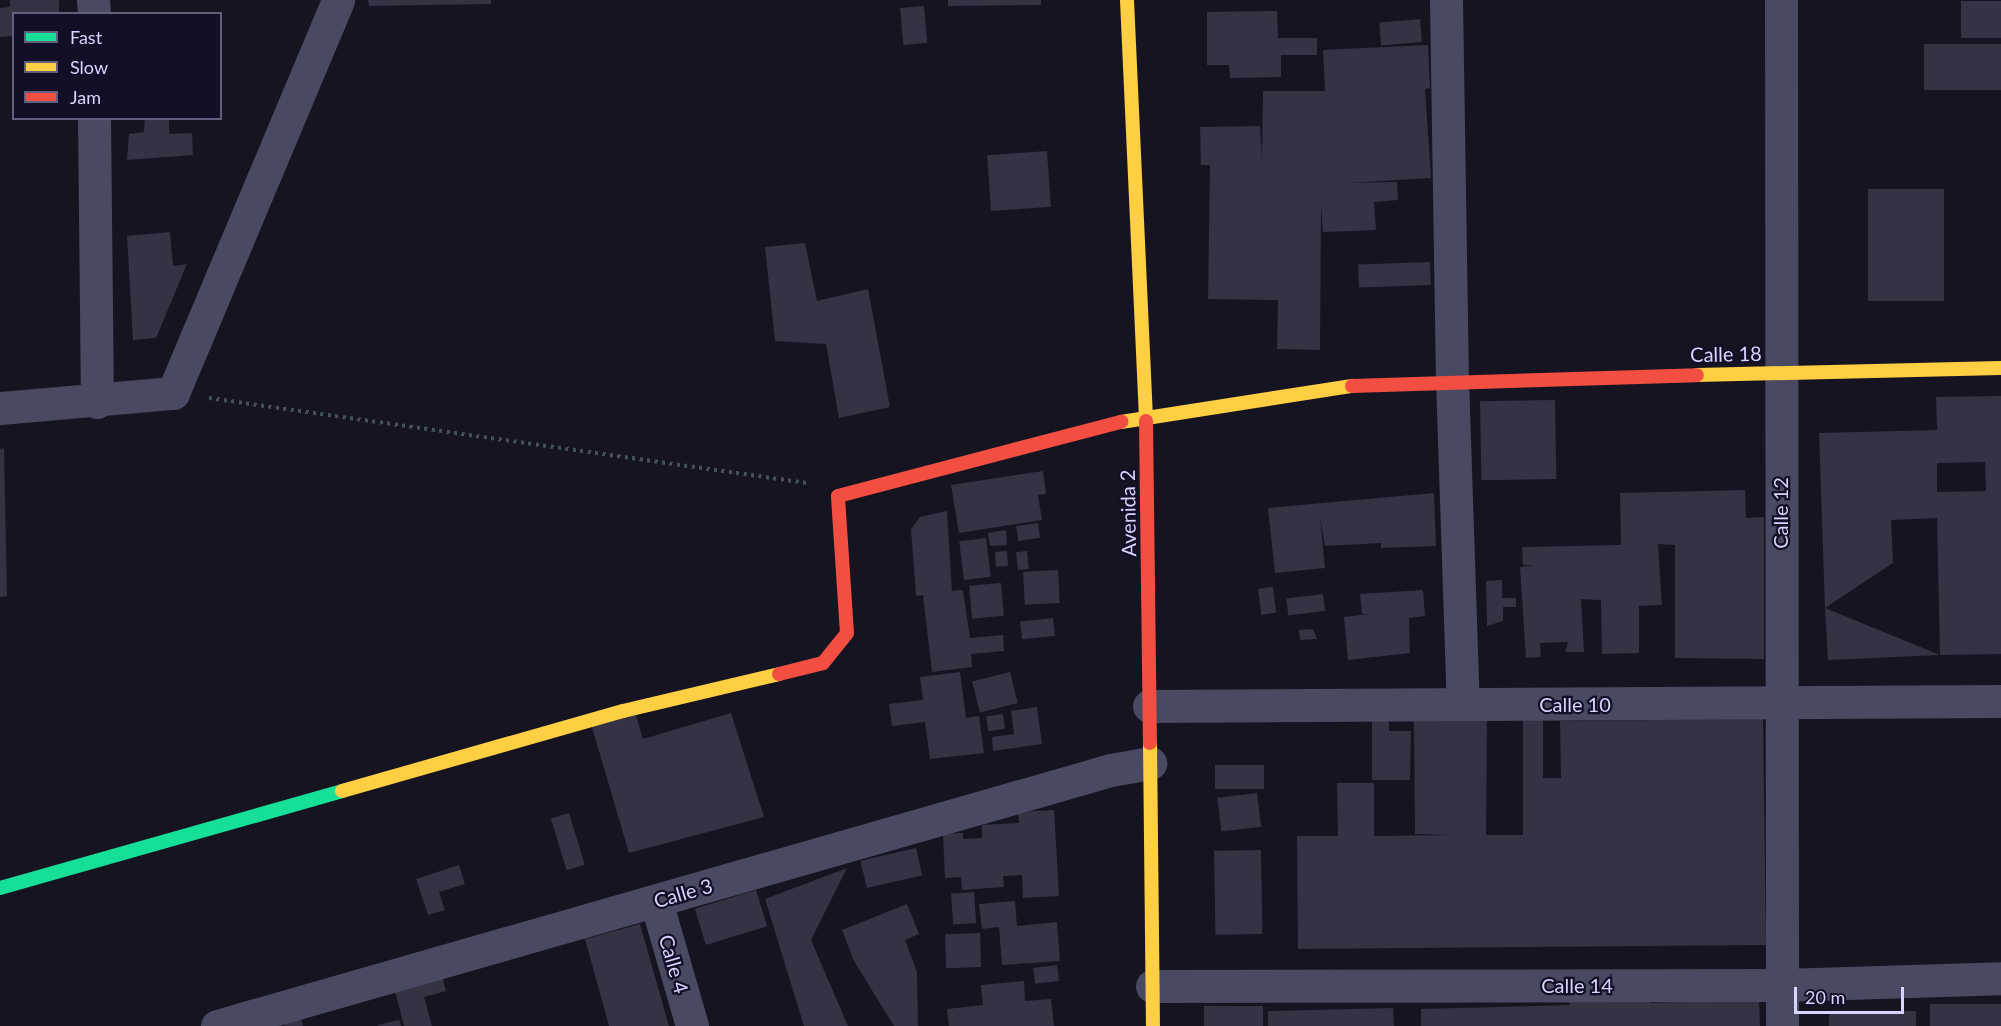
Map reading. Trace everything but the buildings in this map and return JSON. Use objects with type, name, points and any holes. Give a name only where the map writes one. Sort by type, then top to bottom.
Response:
[{"type":"street","points":[[0,408],[97,402],[173,393],[338,0]]},
{"type":"street","name":"Avenida 2","points":[[1127,0],[1146,416],[1153,1026]]},
{"type":"street","points":[[1446,0],[1452,379],[1463,704]]},
{"type":"street","name":"Calle 12","points":[[1781,0],[1779,373],[1782,1026]]},
{"type":"street","points":[[94,120],[97,402]]},
{"type":"street","name":"Calle 18","points":[[838,496],[1146,416],[1375,383],[1452,379],[2001,368]]},
{"type":"street","points":[[0,888],[624,711],[823,663],[847,633],[838,496]]},
{"type":"street","name":"Calle 10","points":[[1149,706],[2001,702]]},
{"type":"street","name":"Calle 3","points":[[228,1024],[1111,770],[1150,763]]},
{"type":"street","name":"Calle 4","points":[[656,901],[692,1026]]},
{"type":"street","name":"Calle 14","points":[[1152,986],[1782,985],[2001,978]]},
{"type":"path","points":[[173,393],[801,479],[838,496]]},
{"type":"traffic: fast","points":[[0,888],[342,791]]},
{"type":"traffic: slow","points":[[1127,0],[1146,421]]},
{"type":"traffic: slow","points":[[1697,375],[2001,368]]},
{"type":"traffic: slow","points":[[1121,422],[1352,386]]},
{"type":"traffic: slow","points":[[342,791],[623,711],[779,674]]},
{"type":"traffic: slow","points":[[1150,743],[1153,1026]]},
{"type":"traffic: jam","points":[[1352,386],[1697,375]]},
{"type":"traffic: jam","points":[[1146,421],[1150,743]]},
{"type":"traffic: jam","points":[[779,674],[823,663],[847,633],[838,496],[1121,422]]}]
